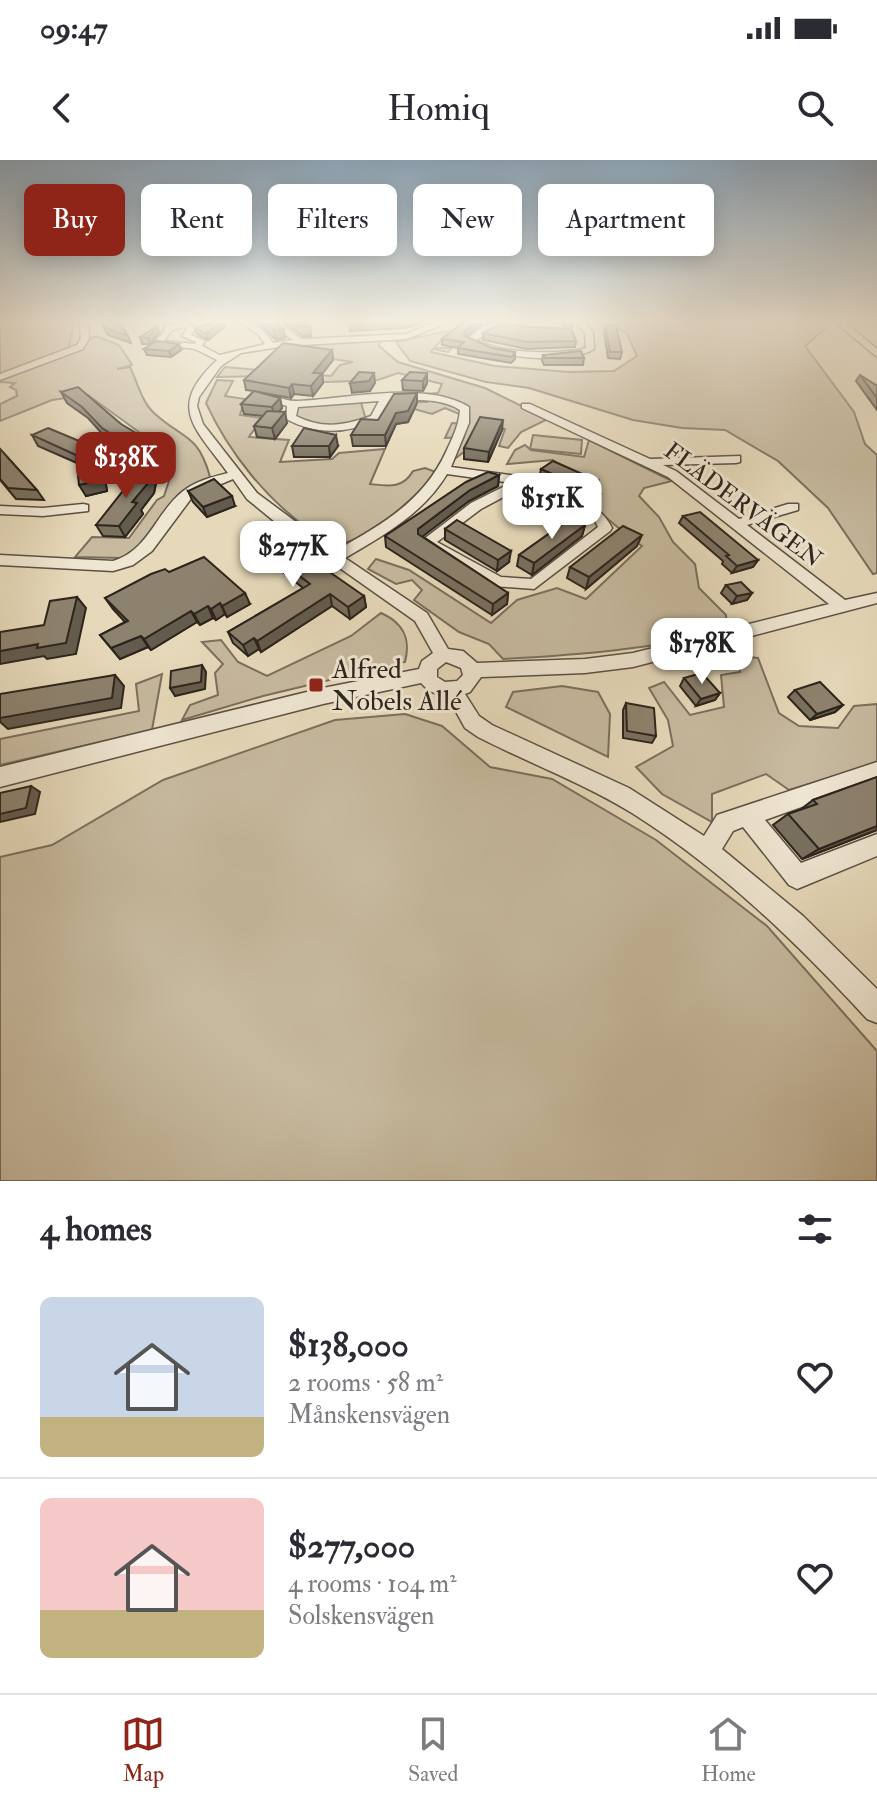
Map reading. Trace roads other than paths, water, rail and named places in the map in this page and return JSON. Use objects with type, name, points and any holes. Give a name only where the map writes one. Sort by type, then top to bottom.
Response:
[{"type":"street","points":[[0,377],[22,369]]},
{"type":"street","points":[[215,369],[194,397],[192,406],[198,424],[234,475],[267,510],[421,617],[443,655]]},
{"type":"street","points":[[257,395],[293,404],[332,399],[444,400],[464,407],[466,415],[445,470],[417,506],[397,522],[335,557]]},
{"type":"street","points":[[293,404],[290,417],[313,428],[332,430],[375,418],[385,399]]},
{"type":"street","name":"FLÄDERVÄGEN","points":[[526,406],[651,462],[685,483],[843,607]]},
{"type":"street","points":[[651,462],[736,459]]},
{"type":"street","points":[[445,470],[524,481],[599,515],[605,528],[534,584],[498,582],[427,542],[476,506],[524,481]]},
{"type":"street","points":[[0,560],[124,564],[145,552],[188,493],[234,475]]},
{"type":"street","points":[[736,524],[793,507]]},
{"type":"street","points":[[0,510],[43,512],[83,508]]},
{"type":"street","points":[[472,670],[467,684],[453,690],[435,686],[427,675],[430,662],[443,655],[461,658],[472,670],[585,666],[633,660],[877,598]]},
{"type":"street","points":[[0,777],[323,696],[427,675]]},
{"type":"street","points":[[453,690],[472,722],[485,731],[638,805],[707,852],[793,923],[877,1009]]},
{"type":"street","points":[[707,852],[725,823],[877,771]]},
{"type":"street","points":[[747,815],[797,877],[877,845]]},
{"type":"place","name":"Alfred Nobels Allé","points":[[316,685]]}]
